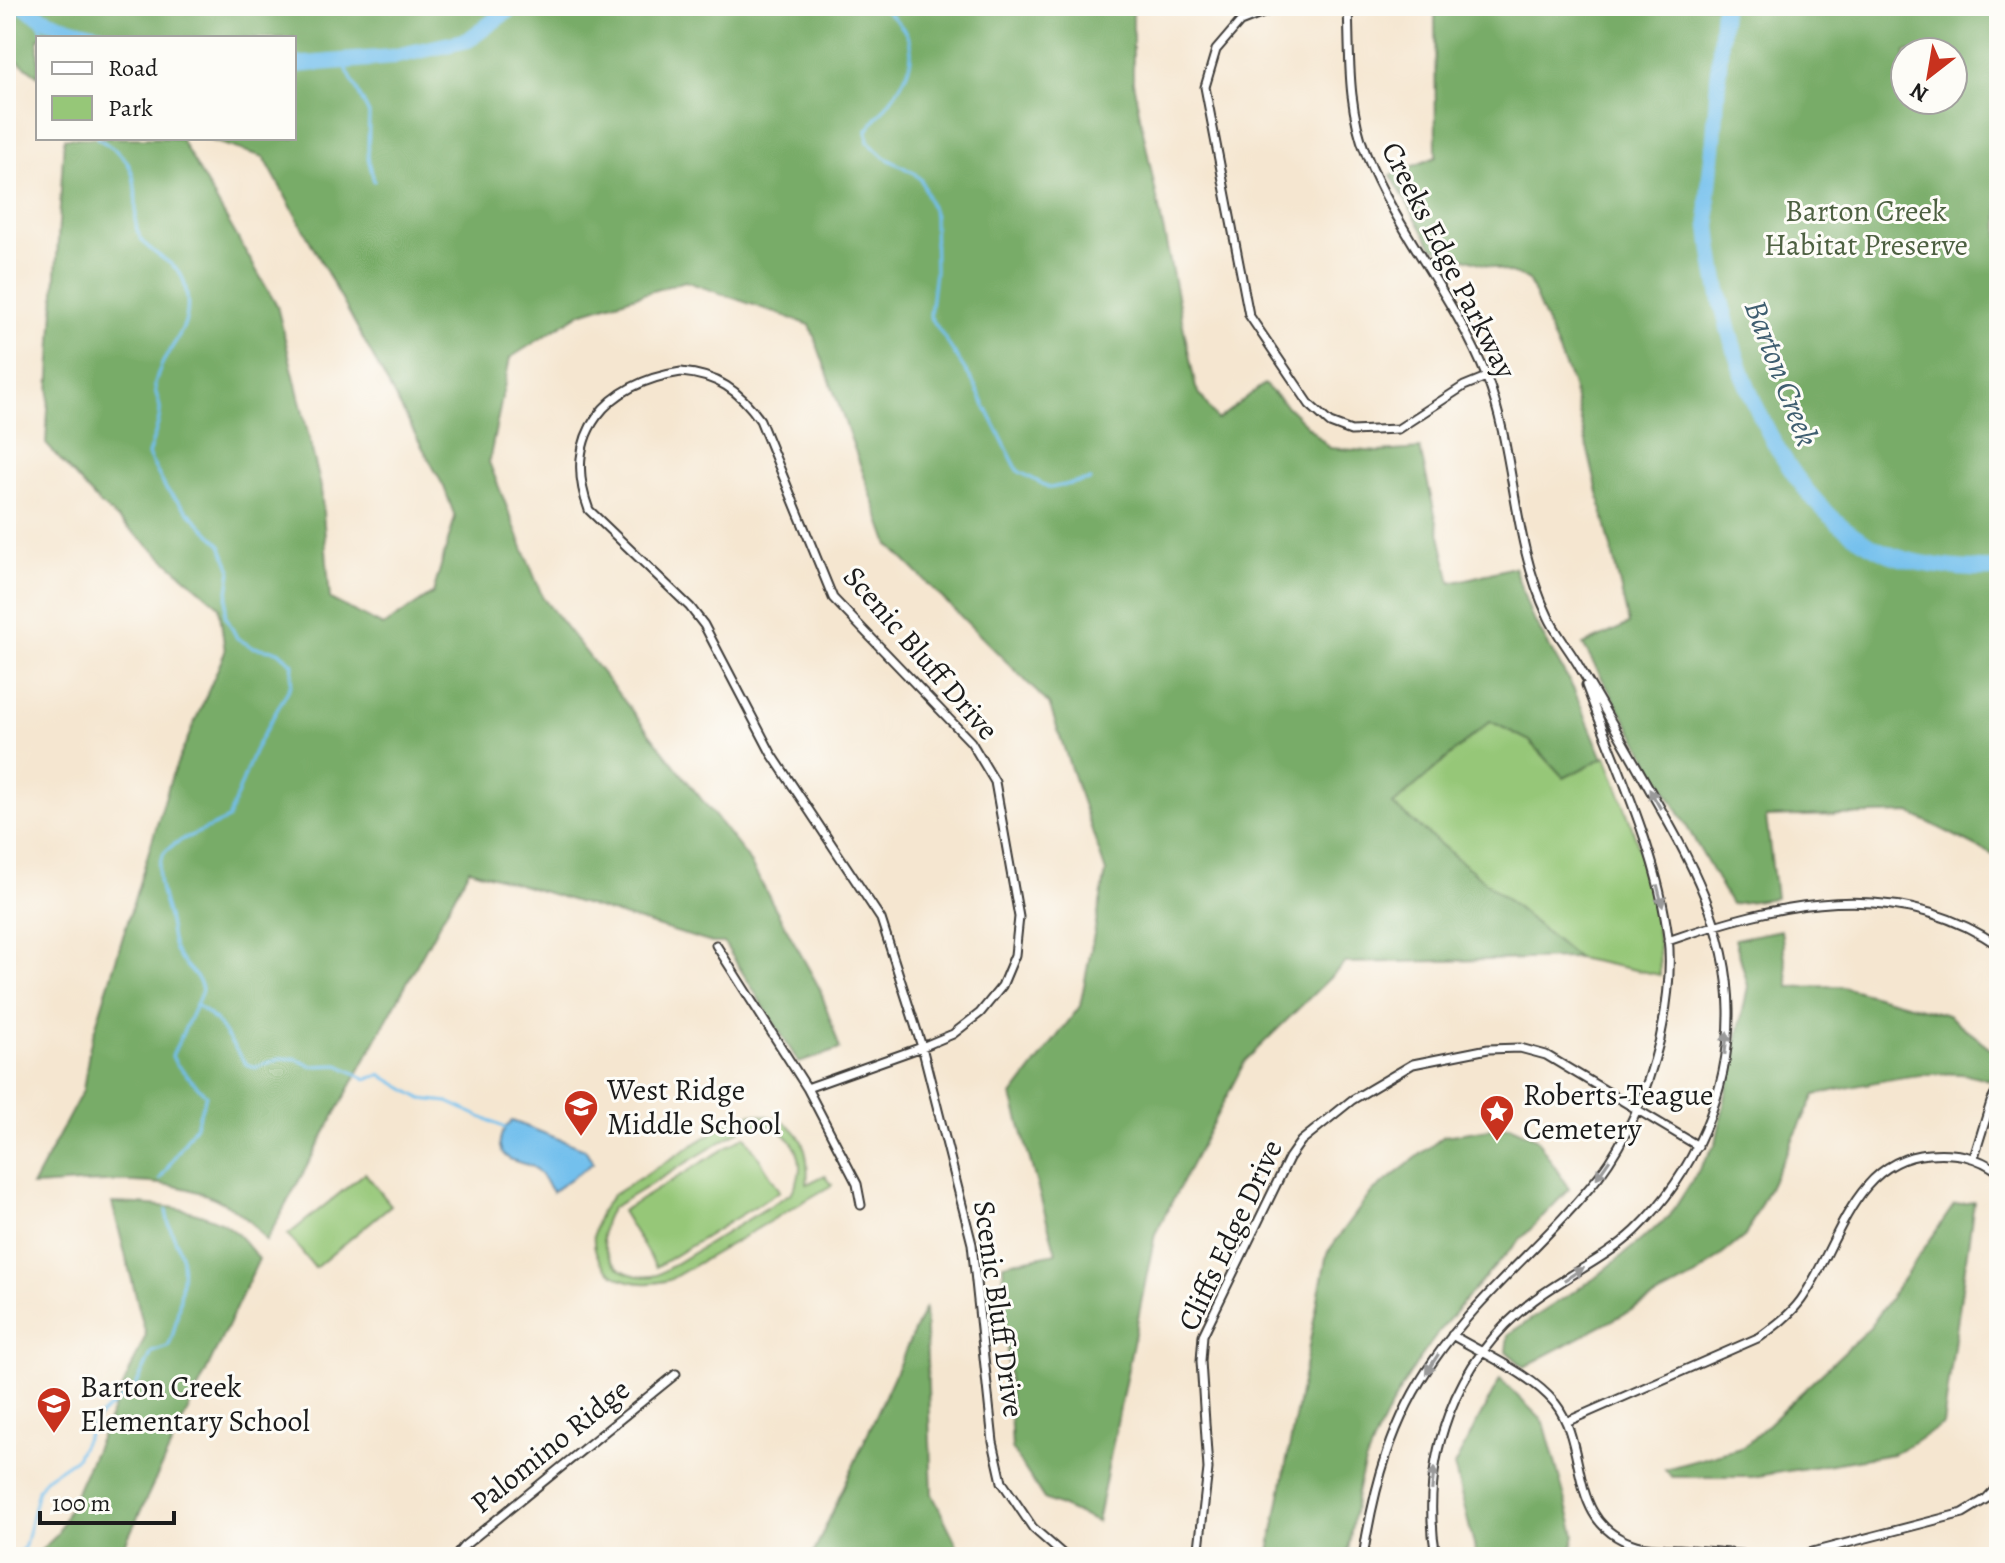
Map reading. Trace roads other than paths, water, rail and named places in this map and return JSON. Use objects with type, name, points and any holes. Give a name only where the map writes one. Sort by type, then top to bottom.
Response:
[{"type":"street","points":[[1300,6],[1276,8],[1240,22],[1216,50],[1205,87],[1249,315],[1310,405],[1330,423],[1351,431],[1398,429],[1453,392],[1486,377]]},
{"type":"street","name":"Creeks Edge Parkway","points":[[1348,6],[1351,88],[1366,154],[1486,377],[1504,435],[1536,586],[1548,618],[1578,664],[1690,860],[1716,924],[1726,971],[1727,1047],[1711,1115],[1681,1176],[1634,1231],[1608,1253],[1537,1297],[1515,1315],[1482,1353],[1453,1401],[1436,1454],[1430,1513],[1436,1557]]},
{"type":"street","name":"Scenic Bluff Drive","points":[[807,1088],[922,1047],[953,1034],[980,1013],[1002,986],[1015,955],[1019,917],[995,782],[971,742],[833,598],[760,420],[746,400],[727,384],[701,374],[681,372],[639,383],[605,406],[585,436],[579,471],[589,510],[690,607],[704,625],[771,753],[881,919],[922,1047],[972,1244],[993,1442],[1002,1482],[1033,1528],[1066,1557]]},
{"type":"street","name":"Creeks Edge Parkway","points":[[1363,1557],[1380,1470],[1412,1396],[1452,1335],[1599,1175],[1638,1109],[1662,1030],[1668,996],[1668,941],[1662,898],[1578,664]]},
{"type":"street","points":[[1668,941],[1716,924],[1799,905],[1861,900],[1923,908],[1999,946]]},
{"type":"street","points":[[716,945],[807,1088],[857,1184],[861,1205]]},
{"type":"street","name":"Cliffs Edge Drive","points":[[1198,1557],[1208,1469],[1201,1361],[1203,1335],[1289,1158],[1319,1123],[1388,1076],[1413,1064],[1488,1049],[1520,1048],[1546,1055],[1698,1146]]},
{"type":"street","points":[[1974,1157],[1991,1102],[1999,1087]]},
{"type":"street","points":[[1566,1422],[1760,1337],[1777,1325],[1802,1299],[1865,1187],[1897,1161],[1918,1154],[1949,1152],[1974,1157],[1999,1172]]},
{"type":"street","points":[[1452,1335],[1539,1388],[1555,1403],[1566,1422],[1582,1489],[1592,1512],[1610,1532],[1636,1546],[1771,1557]]},
{"type":"street","name":"Palomino Ridge","points":[[455,1557],[464,1546],[676,1374]]},
{"type":"street","points":[[1793,1557],[1950,1518],[1986,1499],[1999,1485]]},
{"type":"water","points":[[512,1121],[585,1149],[593,1163],[552,1192],[536,1169],[503,1154],[500,1139]]},
{"type":"waterway","name":"Barton Creek","points":[[23,6],[54,23],[101,36]]},
{"type":"waterway","name":"Barton Creek","points":[[296,65],[392,57],[468,40],[514,6]]},
{"type":"waterway","points":[[878,6],[897,21],[908,36],[911,52],[902,83],[867,130],[868,142],[884,157],[921,180],[934,215],[935,271],[930,316],[973,382],[1018,471],[1050,488],[1090,480]]},
{"type":"waterway","name":"Barton Creek","points":[[1723,6],[1708,212],[1722,306],[1755,404],[1779,450],[1807,491],[1841,525],[1880,550],[1907,560],[1954,568],[1999,569]]},
{"type":"waterway","points":[[35,15],[45,36]]},
{"type":"waterway","points":[[343,62],[369,114],[368,157],[374,181]]},
{"type":"waterway","points":[[100,140],[117,151],[128,164],[134,181],[137,230],[148,247],[180,274],[187,300],[184,327],[165,358],[155,384],[160,413],[148,455],[166,489],[221,545],[231,570],[225,615],[237,638],[252,647],[278,651],[293,664],[291,685],[254,751],[228,819],[177,843],[161,859],[161,889],[173,945],[202,989],[172,1056],[206,1095],[196,1125],[160,1179]]},
{"type":"waterway","points":[[197,1005],[216,1021],[246,1064],[256,1067],[282,1058],[295,1059],[312,1066],[339,1065],[366,1079],[381,1075],[422,1099],[448,1102],[505,1128]]},
{"type":"waterway","points":[[15,1557],[25,1546],[38,1490],[45,1479],[76,1458],[95,1420],[136,1386],[152,1352],[168,1347],[177,1315],[182,1260],[166,1210]]},
{"type":"place","name":"West Ridge Middle School","points":[[581,1138]]},
{"type":"place","name":"Roberts-Teague Cemetery","points":[[1497,1143]]},
{"type":"place","name":"Barton Creek Elementary School","points":[[54,1435]]},
{"type":"park label","name":"Barton Creek Habitat Preserve","points":[[1866,228]]}]
